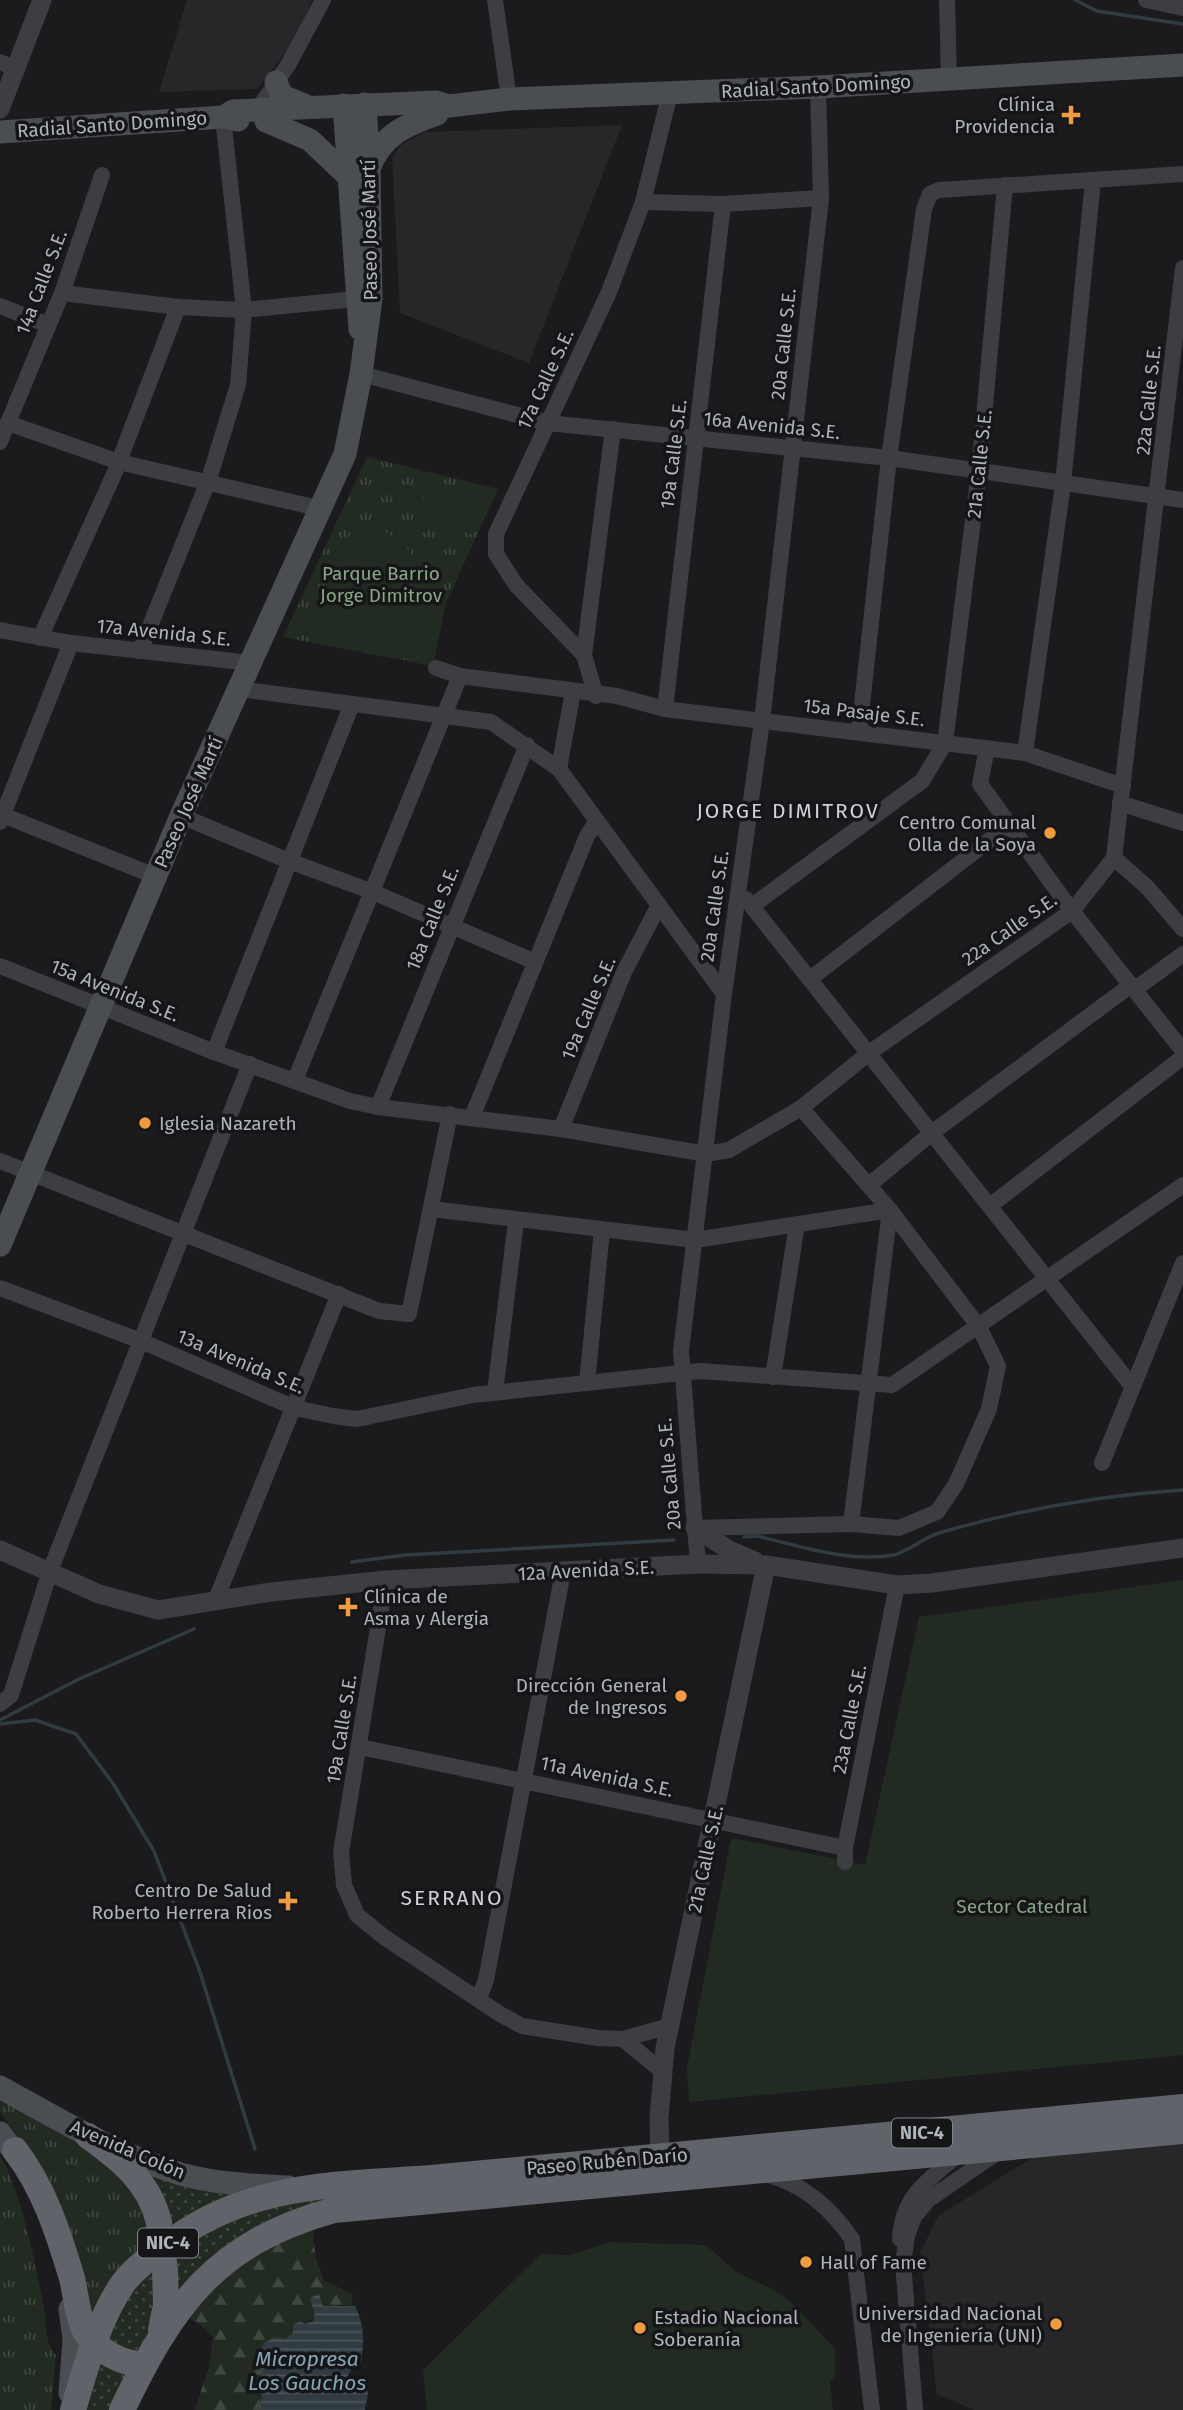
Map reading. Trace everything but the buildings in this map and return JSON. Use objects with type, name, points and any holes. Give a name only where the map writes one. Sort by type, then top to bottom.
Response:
[{"type":"highway","name":"Paseo Rubén Darío","points":[[160,2336],[175,2312],[214,2271],[251,2243],[271,2232],[334,2210],[539,2167],[661,2167],[804,2144],[1183,2107]]},
{"type":"highway","name":"Paseo Rubén Darío","points":[[95,2343],[126,2280],[185,2230],[231,2205],[306,2187],[421,2193],[556,2189],[576,2183],[646,2174],[659,2165],[750,2170],[1183,2131]]},
{"type":"highway","points":[[88,2136],[133,2172],[152,2202],[159,2223],[165,2271],[166,2305],[160,2336]]},
{"type":"highway","points":[[7,2141],[40,2186],[59,2238],[82,2324],[95,2343],[129,2364],[144,2364]]},
{"type":"highway","name":"NIC-4","points":[[122,2410],[160,2336]]},
{"type":"highway","name":"NIC-4","points":[[71,2410],[95,2343]]},
{"type":"main road","name":"Radial Santo Domingo","points":[[0,132],[262,115],[443,110],[509,99],[818,87],[1183,65]]},
{"type":"main road","points":[[276,82],[282,96],[307,106]]},
{"type":"main road","name":"Radial Santo Domingo","points":[[262,115],[307,106],[355,112]]},
{"type":"main road","points":[[262,115],[310,140],[358,172],[384,140],[407,124],[443,110]]},
{"type":"main road","name":"Paseo José Martí","points":[[0,1245],[181,816],[345,454],[372,299],[358,172],[355,112]]},
{"type":"main road","name":"Paseo José Martí","points":[[358,172],[355,299],[362,365]]},
{"type":"main road","name":"Avenida Colón","points":[[0,2087],[88,2136],[184,2174],[254,2185],[306,2187]]},
{"type":"main road","points":[[7,2141],[45,2217],[70,2306],[74,2339],[71,2410]]},
{"type":"street","points":[[0,108],[8,65],[42,0]]},
{"type":"street","points":[[262,115],[276,82],[323,0]]},
{"type":"street","points":[[495,0],[509,99]]},
{"type":"street","points":[[947,0],[949,79]]},
{"type":"street","points":[[1146,0],[1180,5]]},
{"type":"street","name":"20a Calle S.E.","points":[[696,1542],[681,1352],[724,994],[762,721],[821,198],[818,87]]},
{"type":"street","name":"17a Calle S.E.","points":[[584,655],[516,585],[496,554],[496,534],[609,292],[643,202],[670,93]]},
{"type":"street","points":[[140,651],[206,484],[238,385],[244,310],[223,117]]},
{"type":"street","name":"14a Calle S.E.","points":[[0,442],[7,416],[62,293],[102,174]]},
{"type":"street","points":[[859,732],[889,458],[924,209],[930,194],[939,190],[1183,174]]},
{"type":"street","points":[[1025,753],[1063,484],[1093,180]]},
{"type":"street","name":"21a Calle S.E.","points":[[946,743],[979,472],[1005,185]]},
{"type":"street","points":[[643,202],[723,204],[821,198]]},
{"type":"street","name":"19a Calle S.E.","points":[[665,709],[723,204]]},
{"type":"street","name":"22a Calle S.E.","points":[[295,1080],[350,1101],[378,1107],[561,1129],[706,1154],[729,1150],[801,1108],[869,1053],[1072,911],[1114,858],[1181,312],[1183,268]]},
{"type":"street","points":[[62,293],[178,307],[244,310],[355,299]]},
{"type":"street","points":[[0,306],[48,325]]},
{"type":"street","points":[[40,638],[119,462],[178,307]]},
{"type":"street","name":"16a Avenida S.E.","points":[[362,365],[548,423],[889,458],[1183,500]]},
{"type":"street","points":[[7,416],[119,462],[322,509]]},
{"type":"street","points":[[596,696],[584,655],[612,429]]},
{"type":"street","name":"17a Avenida S.E.","points":[[0,630],[71,643],[251,663]]},
{"type":"street","points":[[71,643],[1,817],[155,876]]},
{"type":"street","name":"15a Pasaje S.E.","points":[[436,668],[460,676],[596,696],[617,696],[665,709],[1025,753],[1123,786]]},
{"type":"street","points":[[295,1080],[460,676]]},
{"type":"street","points":[[239,689],[491,722],[559,769],[724,994]]},
{"type":"street","points":[[559,769],[573,691]]},
{"type":"street","points":[[214,1052],[352,704]]},
{"type":"street","points":[[752,906],[922,781],[946,743]]},
{"type":"street","name":"18a Calle S.E.","points":[[378,1107],[527,745]]},
{"type":"street","points":[[987,748],[980,784],[1072,911],[1183,1051]]},
{"type":"street","points":[[1120,803],[1183,823]]},
{"type":"street","points":[[181,816],[289,861],[373,891],[535,962]]},
{"type":"street","points":[[472,1117],[587,836],[597,821]]},
{"type":"street","points":[[810,979],[1009,825]]},
{"type":"street","points":[[1114,858],[1147,887],[1183,929]]},
{"type":"street","points":[[738,889],[1132,1386]]},
{"type":"street","name":"19a Calle S.E.","points":[[561,1129],[624,972],[659,905]]},
{"type":"street","points":[[869,1185],[933,1132],[1132,987],[1183,954]]},
{"type":"street","name":"15a Avenida S.E.","points":[[0,966],[214,1052],[295,1080]]},
{"type":"street","points":[[991,1205],[1183,1057]]},
{"type":"street","points":[[0,1704],[11,1695],[50,1571],[185,1235],[250,1064]]},
{"type":"street","points":[[696,1542],[851,1524],[899,1528],[937,1512],[956,1484],[989,1409],[998,1366],[978,1327],[890,1210],[801,1108]]},
{"type":"street","points":[[0,1161],[379,1311],[409,1314],[450,1114]]},
{"type":"street","name":"13a Avenida S.E.","points":[[0,1288],[141,1341],[295,1408],[357,1419],[495,1392],[700,1371],[892,1385],[1183,1185]]},
{"type":"street","points":[[431,1209],[695,1240],[890,1210]]},
{"type":"street","points":[[851,1524],[890,1210]]},
{"type":"street","points":[[495,1392],[516,1221]]},
{"type":"street","points":[[773,1377],[797,1224]]},
{"type":"street","points":[[587,1383],[602,1230]]},
{"type":"street","points":[[1102,1463],[1183,1263]]},
{"type":"street","points":[[215,1602],[339,1294]]},
{"type":"street","points":[[696,1542],[729,1550],[766,1565]]},
{"type":"street","name":"12a Avenida S.E.","points":[[0,1550],[99,1594],[158,1610],[319,1586],[386,1580],[563,1572],[696,1542],[766,1565],[897,1585],[1183,1548]]},
{"type":"street","name":"21a Calle S.E.","points":[[661,2167],[663,2072],[669,2026],[766,1565]]},
{"type":"street","points":[[563,1572],[486,1980],[479,1998],[522,2026],[624,2039],[669,2026]]},
{"type":"street","name":"19a Calle S.E.","points":[[386,1580],[341,1852],[344,1885],[357,1915],[375,1930],[479,1998]]},
{"type":"street","name":"23a Calle S.E.","points":[[845,1855],[897,1585]]},
{"type":"street","name":"11a Avenida S.E.","points":[[360,1747],[523,1779],[845,1855]]},
{"type":"street","points":[[624,2039],[663,2072]]},
{"type":"street","points":[[903,2263],[907,2236],[914,2217],[928,2200],[1006,2147]]},
{"type":"street","points":[[915,2410],[900,2238],[902,2216],[911,2197],[961,2152]]},
{"type":"street","points":[[750,2170],[785,2179],[817,2199],[837,2217],[852,2239],[872,2410]]},
{"type":"shaded area","points":[[187,0],[312,0],[297,38],[257,89],[159,92]]},
{"type":"shaded area","points":[[622,125],[529,363],[400,313],[392,157],[402,144],[425,132]]},
{"type":"shaded area","name":"Universidad Nacional de Ingeniería (UNI)","points":[[1183,2142],[1183,2410],[974,2410],[937,2394],[920,2253],[938,2216],[1035,2156]]},
{"type":"green space","name":"Parque Barrio Jorge Dimitrov","points":[[367,457],[498,489],[446,603],[433,666],[283,637]]},
{"type":"green space","points":[[428,480],[482,493],[472,534],[418,521]]},
{"type":"green space","points":[[357,518],[380,528],[399,541],[425,574],[435,615],[431,663],[324,644],[314,616]]},
{"type":"green space","name":"Sector Catedral","points":[[1183,1580],[1183,2055],[689,2102],[687,2068],[730,1843],[733,1838],[865,1865],[919,1617]]},
{"type":"green space","points":[[0,2094],[102,2153],[141,2195],[151,2246],[93,2334],[33,2158],[0,2112]]},
{"type":"green space","points":[[0,2156],[21,2208],[41,2292],[48,2339],[56,2355],[51,2410],[0,2410]]},
{"type":"green space","points":[[161,2172],[261,2192],[165,2236],[143,2176]]},
{"type":"green space","points":[[410,2188],[335,2206],[170,2312],[167,2249],[255,2205]]},
{"type":"green space","points":[[311,2217],[316,2259],[324,2281],[353,2294],[351,2305],[323,2306],[310,2299],[315,2316],[286,2339],[274,2337],[264,2343],[257,2361],[262,2371],[261,2410],[195,2410],[209,2366],[213,2337],[198,2323],[175,2312]]},
{"type":"green space","name":"Estadio Nacional Soberanía","points":[[610,2242],[706,2245],[736,2272],[774,2290],[791,2302],[835,2349],[835,2379],[830,2380],[833,2410],[427,2410],[423,2370],[541,2254],[570,2255]]},
{"type":"green space","points":[[152,2261],[160,2288],[144,2355],[109,2347],[105,2330]]},
{"type":"green space","points":[[93,2361],[128,2369],[114,2410],[82,2410]]},
{"type":"water","name":"Micropresa Los Gauchos","points":[[319,2294],[323,2306],[355,2306],[358,2313],[363,2337],[361,2361],[359,2368],[352,2368],[345,2381],[351,2387],[363,2383],[366,2387],[368,2393],[365,2410],[261,2410],[262,2371],[257,2361],[264,2343],[274,2337],[286,2339],[293,2332],[293,2325],[300,2321],[305,2324],[313,2321],[315,2316],[310,2298]]},
{"type":"waterway","points":[[1075,0],[1097,11],[1183,24]]},
{"type":"waterway","points":[[744,1537],[757,1536],[842,1555],[877,1557],[900,1553],[936,1534],[1001,1517],[1092,1500],[1183,1490]]},
{"type":"waterway","points":[[352,1562],[405,1555],[674,1540]]},
{"type":"waterway","points":[[0,1720],[79,1679],[194,1629]]},
{"type":"waterway","points":[[0,1724],[35,1720],[76,1734],[112,1782],[154,1851],[200,1972],[255,2149]]},
{"type":"place","name":"Clínica Providencia","points":[[1071,115]]},
{"type":"place","name":"Centro Comunal Olla de la Soya","points":[[1050,833]]},
{"type":"place","name":"Iglesia Nazareth","points":[[145,1123]]},
{"type":"place","name":"Clínica de Asma y Alergia","points":[[348,1607]]},
{"type":"place","name":"Dirección General de Ingresos","points":[[681,1696]]},
{"type":"place","name":"Centro De Salud Roberto Herrera Rios","points":[[288,1901]]},
{"type":"place","name":"Hall of Fame","points":[[806,2262]]},
{"type":"place","name":"Universidad Nacional de Ingeniería (UNI)","points":[[1056,2324]]},
{"type":"place","name":"Estadio Nacional Soberanía","points":[[640,2328]]},
{"type":"district","name":"JORGE DIMITROV","points":[[788,811]]},
{"type":"district","name":"SERRANO","points":[[452,1898]]}]
